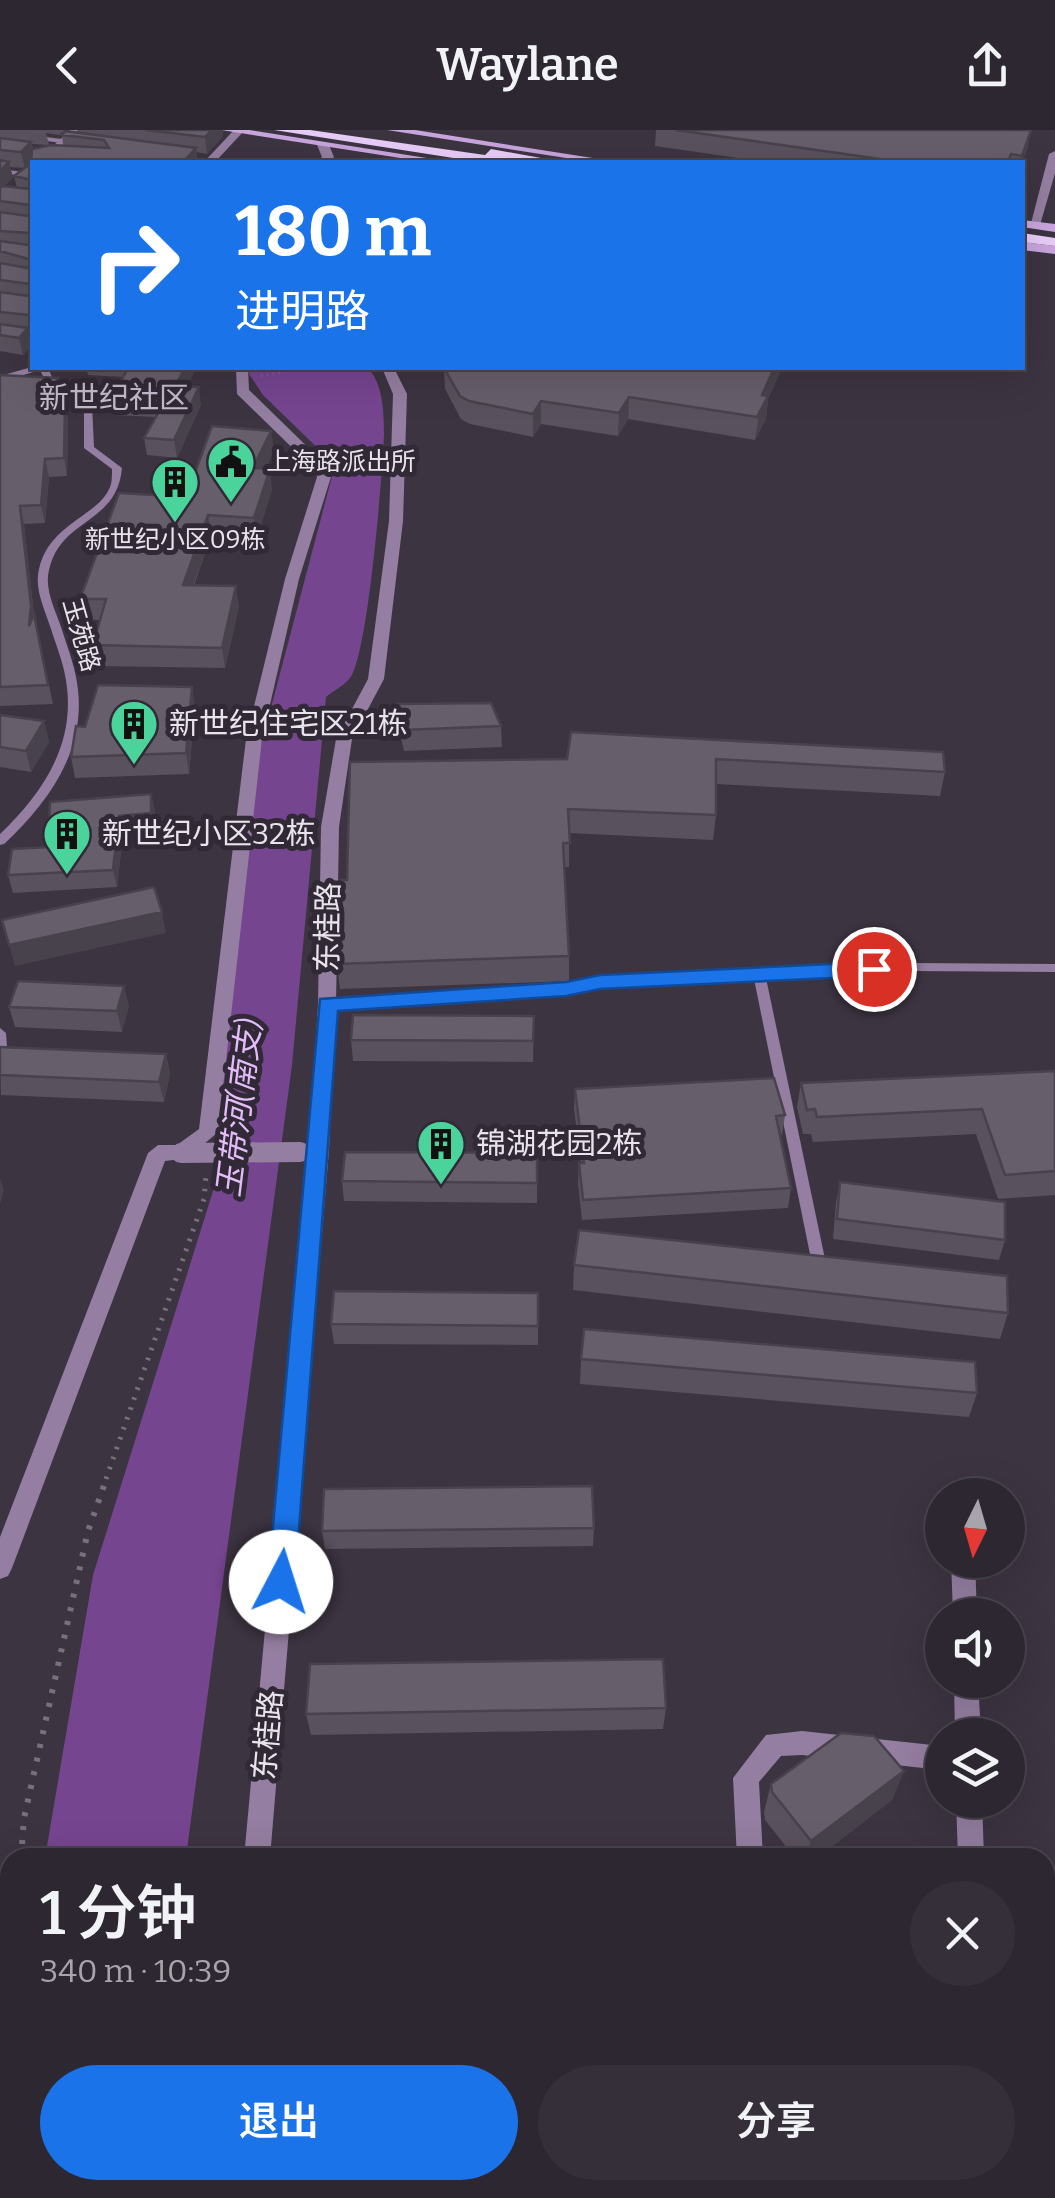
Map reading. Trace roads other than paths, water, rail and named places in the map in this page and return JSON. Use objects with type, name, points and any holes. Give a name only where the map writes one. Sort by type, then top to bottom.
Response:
[{"type":"main road","points":[[281,130],[321,141]]},
{"type":"main road","points":[[338,130],[493,160]]},
{"type":"main road","points":[[232,131],[588,160]]},
{"type":"main road","points":[[397,144],[441,160]]},
{"type":"main road","points":[[397,144],[538,160]]},
{"type":"main road","points":[[1025,229],[1055,235]]},
{"type":"main road","points":[[1025,246],[1055,250]]},
{"type":"street","points":[[41,157],[76,130]]},
{"type":"street","points":[[211,160],[232,131]]},
{"type":"street","points":[[321,141],[328,156],[325,160]]},
{"type":"street","points":[[1025,229],[1055,154]]},
{"type":"street","points":[[16,186],[30,174]]},
{"type":"street","name":"东桂路","points":[[259,1848],[309,1151],[328,1004],[330,828],[344,738],[376,679],[396,521],[400,394],[389,370]]},
{"type":"street","points":[[181,1153],[208,1132],[254,738],[292,579],[324,476],[322,469],[242,392],[247,375]]},
{"type":"street","points":[[0,1568],[158,1153],[309,1151]]},
{"type":"street","points":[[750,1848],[746,1778],[775,1744],[802,1742],[925,1756]]},
{"type":"street","points":[[970,1818],[971,1848]]},
{"type":"lane","points":[[3,136],[82,144]]},
{"type":"lane","points":[[41,157],[68,158]]},
{"type":"lane","points":[[193,158],[204,160]]},
{"type":"lane","points":[[0,170],[30,173]]},
{"type":"lane","points":[[0,379],[34,370]]},
{"type":"lane","name":"玉苑路","points":[[0,841],[31,814],[72,744],[73,690],[42,576],[51,545],[71,524],[110,501],[118,485],[118,468],[90,448],[89,406],[48,378],[43,370]]},
{"type":"lane","points":[[328,1004],[759,974],[912,967],[1055,968]]},
{"type":"lane","points":[[759,974],[818,1259]]},
{"type":"lane","points":[[0,1033],[0,1047]]},
{"type":"water","name":"玉带河(南支)","points":[[250,370],[369,370],[377,382],[384,434],[368,601],[357,663],[350,678],[326,697],[292,1065],[187,1848],[47,1848],[93,1575],[213,1191],[253,776],[335,465],[263,395]]},
{"type":"place","name":"上海路派出所","points":[[231,504]]},
{"type":"place","name":"新世纪小区09栋","points":[[175,524]]},
{"type":"place","name":"新世纪住宅区21栋","points":[[134,766]]},
{"type":"place","name":"新世纪小区32栋","points":[[67,876]]},
{"type":"place","name":"锦湖花园2栋","points":[[441,1186]]},
{"type":"district","name":"新世纪社区","points":[[114,398]]}]
